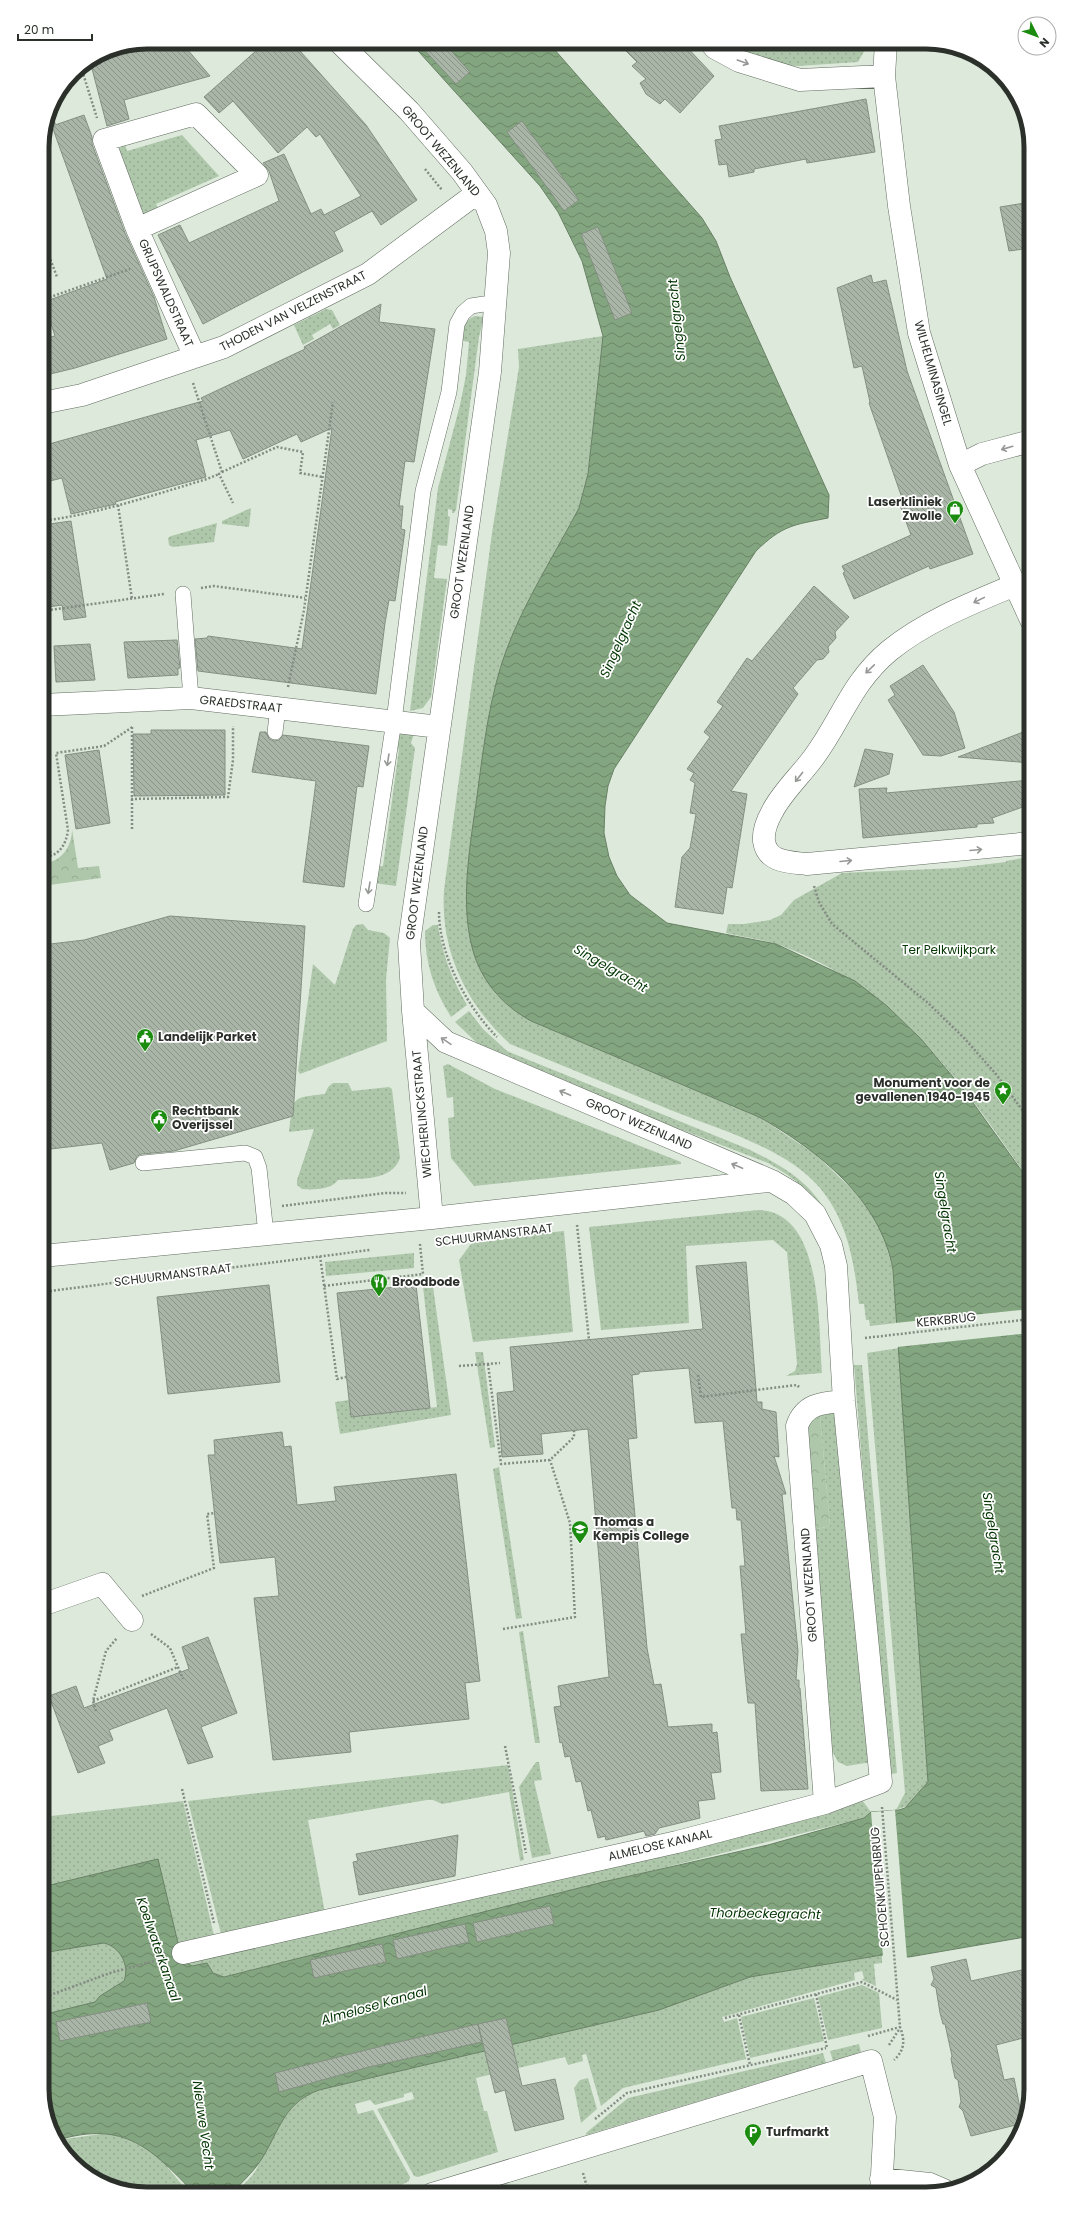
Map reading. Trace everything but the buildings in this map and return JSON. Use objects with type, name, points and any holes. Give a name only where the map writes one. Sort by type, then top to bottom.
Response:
[{"type":"street","name":"GROOT WEZENLAND","points":[[346,49],[409,111],[462,172],[486,205],[496,231],[499,272],[490,372],[409,943],[413,1011],[446,1042],[772,1181],[794,1194],[814,1214],[831,1245],[839,1286],[844,1401],[881,1782]]},
{"type":"street","points":[[717,49],[739,60],[800,80],[884,76]]},
{"type":"street","name":"WILHELMINASINGEL","points":[[886,49],[884,76],[899,206],[919,333],[960,465],[1015,585]]},
{"type":"street","name":"GRIJPSWALDSTRAAT","points":[[137,229],[257,175],[196,114],[104,140],[137,229],[152,261],[189,359]]},
{"type":"street","name":"THODEN VAN VELZENSTRAAT","points":[[49,402],[82,395],[224,347],[368,274],[477,193]]},
{"type":"street","points":[[960,465],[982,454],[1024,443]]},
{"type":"street","points":[[1024,605],[1015,585],[919,630],[890,651],[866,672],[815,756],[772,811],[764,830],[764,842],[768,852],[775,859],[807,864],[1024,845]]},
{"type":"street","name":"GRAEDSTRAAT","points":[[49,705],[191,698],[439,727]]},
{"type":"street","name":"WIECHERLINCKSTRAAT","points":[[413,1011],[432,1218]]},
{"type":"street","name":"SCHUURMANSTRAAT","points":[[49,1255],[432,1218],[772,1181]]},
{"type":"street","points":[[815,1404],[844,1401]]},
{"type":"street","name":"GROOT WEZENLAND","points":[[815,1404],[804,1412],[797,1426],[826,1803]]},
{"type":"street","points":[[49,1603],[102,1584],[126,1612]]},
{"type":"street","name":"ALMELOSE KANAAL","points":[[183,1953],[677,1842],[826,1803],[881,1782]]},
{"type":"street","points":[[455,2187],[871,2061],[885,2117],[881,2187],[930,2184],[936,2187]]},
{"type":"lane","points":[[366,904],[394,721],[423,491],[449,392],[457,324],[462,313],[471,306],[484,304],[496,306]]},
{"type":"lane","points":[[183,594],[191,698]]},
{"type":"lane","points":[[275,732],[282,709]]},
{"type":"lane","points":[[143,1162],[245,1153],[255,1157],[259,1168],[266,1234]]},
{"type":"path","points":[[83,72],[104,140]]},
{"type":"path","points":[[52,124],[57,122]]},
{"type":"path","points":[[49,256],[57,277]]},
{"type":"path","points":[[49,298],[152,261]]},
{"type":"path","points":[[189,359],[222,472]]},
{"type":"path","points":[[282,709],[304,610],[333,402]]},
{"type":"path","points":[[49,520],[71,518],[207,479],[277,447],[303,452],[300,473],[323,476]]},
{"type":"path","points":[[219,474],[233,503]]},
{"type":"path","points":[[118,505],[132,598]]},
{"type":"path","points":[[131,799],[228,797],[233,760],[232,722]]},
{"type":"path","points":[[49,844],[51,856],[60,851],[67,840],[68,830],[56,753],[104,746],[132,726],[132,831]]},
{"type":"path","points":[[807,864],[818,902],[832,924],[928,1003],[964,1038],[996,1074],[1024,1112]]},
{"type":"path","points":[[439,909],[450,963],[472,1007],[500,1040]]},
{"type":"path","points":[[577,1224],[589,1340]]},
{"type":"path","name":"SCHUURMANSTRAAT","points":[[569,1225],[584,1224]]},
{"type":"path","points":[[324,1286],[423,1274],[420,1244]]},
{"type":"path","name":"SCHUURMANSTRAAT","points":[[414,1245],[426,1244]]},
{"type":"path","name":"SCHUURMANSTRAAT","points":[[49,1291],[376,1249]]},
{"type":"path","points":[[320,1256],[336,1379],[346,1377]]},
{"type":"path","name":"KERKBRUG","points":[[864,1338],[1024,1320]]},
{"type":"path","points":[[459,1366],[500,1363]]},
{"type":"path","points":[[488,1364],[501,1464],[550,1460],[574,1437],[574,1430]]},
{"type":"path","points":[[698,1375],[701,1397],[797,1385],[815,1404]]},
{"type":"path","points":[[503,1629],[575,1617],[570,1523],[550,1460]]},
{"type":"path","points":[[96,1711],[93,1701],[106,1651],[126,1612],[214,1568],[207,1514],[215,1513]]},
{"type":"path","points":[[126,1612],[170,1648],[183,1679]]},
{"type":"path","points":[[93,1701],[178,1667]]},
{"type":"path","points":[[505,1746],[530,1875]]},
{"type":"path","points":[[182,1789],[219,1945]]},
{"type":"path","name":"SCHOENKUIPENBRUG","points":[[882,1811],[900,2027]]},
{"type":"path","points":[[49,1995],[124,1968],[183,1953]]},
{"type":"path","points":[[725,2018],[862,1982],[898,2000]]},
{"type":"path","points":[[816,1994],[827,2048],[835,2072]]},
{"type":"path","points":[[739,2015],[750,2064]]},
{"type":"green space","points":[[738,49],[865,49],[858,62],[798,66],[780,64]]},
{"type":"green space","points":[[182,135],[219,176],[156,204],[159,210],[143,215],[119,149],[125,144],[127,151]]},
{"type":"green space","points":[[326,309],[332,310],[340,325],[333,329],[330,324],[312,335],[314,339],[303,345],[294,325]]},
{"type":"green space","points":[[475,316],[484,317],[479,337],[456,510],[452,513],[452,510],[448,509],[448,516],[450,517],[447,546],[438,545],[434,578],[447,579],[431,697],[423,708],[410,711],[438,488],[460,405],[466,375],[469,342],[463,341],[464,326],[468,320]]},
{"type":"green space","points":[[603,336],[588,474],[579,508],[506,650],[491,705],[471,844],[467,891],[470,932],[476,960],[496,994],[531,1021],[759,1117],[815,1154],[854,1191],[877,1221],[883,1234],[893,1270],[897,1323],[870,1326],[869,1320],[866,1320],[864,1304],[859,1304],[852,1258],[843,1229],[830,1201],[806,1174],[771,1151],[731,1133],[673,1111],[510,1044],[494,1028],[469,994],[452,955],[446,934],[444,890],[492,533],[519,367],[518,349]]},
{"type":"green space","points":[[251,508],[249,527],[222,524],[222,521]]},
{"type":"green space","points":[[217,523],[214,542],[173,547],[169,545],[168,538],[171,536]]},
{"type":"green space","points":[[398,733],[414,734],[411,743],[415,748],[396,886],[374,883],[376,866],[383,866],[399,749],[392,747]]},
{"type":"green space","points":[[72,829],[78,868],[99,866],[101,878],[49,885],[49,862],[60,857],[64,853],[68,848]]},
{"type":"green space","name":"Ter Pelkwijkpark","points":[[1023,858],[1024,860],[1024,1174],[953,1075],[923,1042],[891,1011],[856,984],[818,961],[776,944],[726,933],[728,924],[744,924],[770,920],[781,915],[794,900],[842,873],[955,868]]},
{"type":"green space","points":[[363,924],[368,930],[384,933],[390,938],[386,979],[387,1041],[300,1074],[298,1071],[313,964],[335,985],[353,929],[356,925]]},
{"type":"green space","points":[[433,925],[438,925],[448,966],[467,1005],[451,1017],[435,986],[429,965],[425,943],[425,931]]},
{"type":"green space","points":[[469,1011],[483,1029],[507,1051],[748,1149],[773,1162],[796,1177],[815,1195],[830,1219],[824,1210],[803,1187],[795,1180],[768,1163],[507,1062],[478,1044],[455,1022]]},
{"type":"green space","points":[[448,1064],[495,1089],[681,1162],[681,1164],[474,1186],[451,1158],[448,1118],[454,1117],[453,1097],[447,1098],[443,1066]]},
{"type":"green space","points":[[333,1083],[348,1083],[352,1091],[389,1087],[392,1089],[400,1158],[396,1166],[382,1175],[338,1180],[331,1186],[322,1189],[302,1189],[297,1185],[297,1180],[314,1129],[289,1132],[293,1106],[295,1101],[299,1099],[325,1094],[328,1087]]},
{"type":"green space","points":[[759,1210],[780,1216],[796,1230],[806,1250],[813,1275],[817,1302],[822,1373],[786,1376],[795,1371],[797,1364],[787,1252],[773,1240],[686,1246],[689,1323],[601,1330],[589,1227]]},
{"type":"green space","points":[[564,1231],[573,1332],[473,1342],[459,1260],[474,1240]]},
{"type":"green space","points":[[414,1253],[414,1268],[326,1276],[325,1262]]},
{"type":"green space","points":[[423,1287],[433,1287],[451,1415],[340,1434],[335,1402],[349,1400],[351,1417],[437,1407]]},
{"type":"green space","points":[[899,1348],[928,1782],[907,1806],[896,1810],[905,1793],[867,1353]]},
{"type":"green space","points":[[475,1352],[483,1352],[495,1447],[490,1448]]},
{"type":"green space","points":[[854,1365],[862,1365],[897,1773],[890,1774],[882,1706]]},
{"type":"green space","points":[[835,1409],[871,1762],[847,1766],[838,1762],[832,1751],[813,1530],[830,1526],[820,1416]]},
{"type":"green space","points":[[820,1416],[830,1526],[813,1530],[807,1424]]},
{"type":"green space","points":[[499,1467],[522,1618],[516,1619],[493,1469]]},
{"type":"green space","points":[[523,1631],[540,1743],[535,1743],[519,1632]]},
{"type":"green space","points":[[536,1762],[539,1762],[542,1780],[534,1781],[551,1854],[532,1858],[519,1787]]},
{"type":"green space","points":[[508,1765],[524,1860],[520,1861],[509,1792],[442,1804],[433,1800],[427,1800],[308,1820],[325,1913],[222,1938],[188,1801]]},
{"type":"green space","points":[[862,1800],[871,1812],[864,1818],[224,1977],[213,1973],[207,1963],[192,1966],[182,1960],[567,1878]]},
{"type":"green space","points":[[183,1801],[215,1940],[179,1947],[49,1890],[49,1816]]},
{"type":"green space","points":[[104,1943],[110,1945],[115,1948],[125,1963],[126,1975],[124,1981],[100,1996],[96,2002],[49,2013],[49,1952]]},
{"type":"green space","points":[[882,1955],[882,1963],[874,1964],[876,1986],[862,1980],[864,1978],[862,1971],[854,1973],[855,1980],[722,2017],[724,2022],[737,2018],[746,2059],[623,2088],[601,2106],[586,2054],[582,2055],[583,2061],[568,2065],[565,2057],[476,2078],[484,2111],[487,2111],[498,2152],[418,2177],[414,2176],[377,2109],[414,2099],[412,2092],[404,2094],[404,2097],[375,2105],[370,2100],[355,2104],[358,2114],[373,2110],[410,2177],[409,2181],[397,2187],[242,2187],[255,2171],[280,2123],[288,2112],[297,2103],[319,2090],[659,2010],[750,1977]]},
{"type":"green space","points":[[862,1985],[879,1993],[882,2028],[828,2040],[818,1997]]},
{"type":"green space","points":[[814,1998],[824,2041],[750,2058],[741,2017]]},
{"type":"green space","points":[[859,2044],[861,2052],[833,2061],[830,2051]]},
{"type":"green space","points":[[823,2053],[826,2063],[586,2135],[586,2133],[628,2098]]},
{"type":"green space","points":[[588,2078],[597,2109],[581,2123],[574,2088],[580,2080]]},
{"type":"green space","points":[[108,2133],[133,2141],[156,2155],[169,2166],[168,2168],[184,2187],[140,2187],[109,2180],[87,2167],[69,2149],[63,2139]]},
{"type":"water","points":[[416,49],[554,49],[702,218],[716,241],[730,277],[829,495],[828,518],[789,527],[765,542],[756,551],[614,769],[608,786],[605,806],[604,833],[609,857],[617,876],[630,895],[667,923],[776,944],[855,981],[887,1006],[921,1039],[964,1090],[1024,1174],[1024,1937],[909,1957],[882,1955],[750,1977],[659,2010],[319,2090],[306,2096],[288,2113],[281,2123],[264,2156],[238,2187],[188,2187],[165,2164],[136,2143],[119,2136],[102,2134],[81,2135],[63,2139],[56,2127],[51,2109],[49,2090],[49,2013],[95,2002],[100,1996],[124,1981],[126,1969],[125,1963],[115,1948],[104,1943],[49,1952],[49,1885],[158,1859],[182,1960],[192,1966],[207,1963],[213,1973],[224,1977],[603,1882],[768,1845],[864,1818],[871,1812],[899,1810],[905,1808],[928,1782],[893,1270],[886,1245],[875,1221],[861,1200],[844,1180],[825,1162],[804,1145],[759,1117],[531,1021],[513,1010],[498,996],[480,970],[470,940],[467,919],[467,875],[488,719],[500,668],[513,633],[531,596],[579,508],[588,474],[603,336],[582,261],[558,212],[540,186]]},
{"type":"pier","points":[[1024,1310],[1024,1334],[897,1347],[895,1323]]},
{"type":"pier","points":[[895,1810],[907,1959],[883,1957],[871,1812]]},
{"type":"place","name":"Laserkliniek Zwolle","points":[[955,524]]},
{"type":"place","name":"Landelijk Parket","points":[[145,1052]]},
{"type":"place","name":"Monument voor de gevallenen 1940-1945","points":[[1003,1105]]},
{"type":"place","name":"Rechtbank Overijssel","points":[[159,1133]]},
{"type":"place","name":"Broodbode","points":[[379,1297]]},
{"type":"place","name":"Thomas a Kempis College","points":[[580,1544]]},
{"type":"place","name":"Turfmarkt","points":[[753,2147]]},
{"type":"water label","name":"Singelgracht","points":[[676,320]]},
{"type":"water label","name":"Singelgracht","points":[[620,639]]},
{"type":"water label","name":"Singelgracht","points":[[611,968]]},
{"type":"water label","name":"Singelgracht","points":[[946,1212]]},
{"type":"water label","name":"Singelgracht","points":[[994,1533]]},
{"type":"water label","name":"Thorbeckegracht","points":[[765,1913]]},
{"type":"water label","name":"Koelwaterkanaal","points":[[159,1949]]},
{"type":"water label","name":"Almelose Kanaal","points":[[374,2005]]},
{"type":"water label","name":"Nieuwe Vecht","points":[[204,2125]]}]
